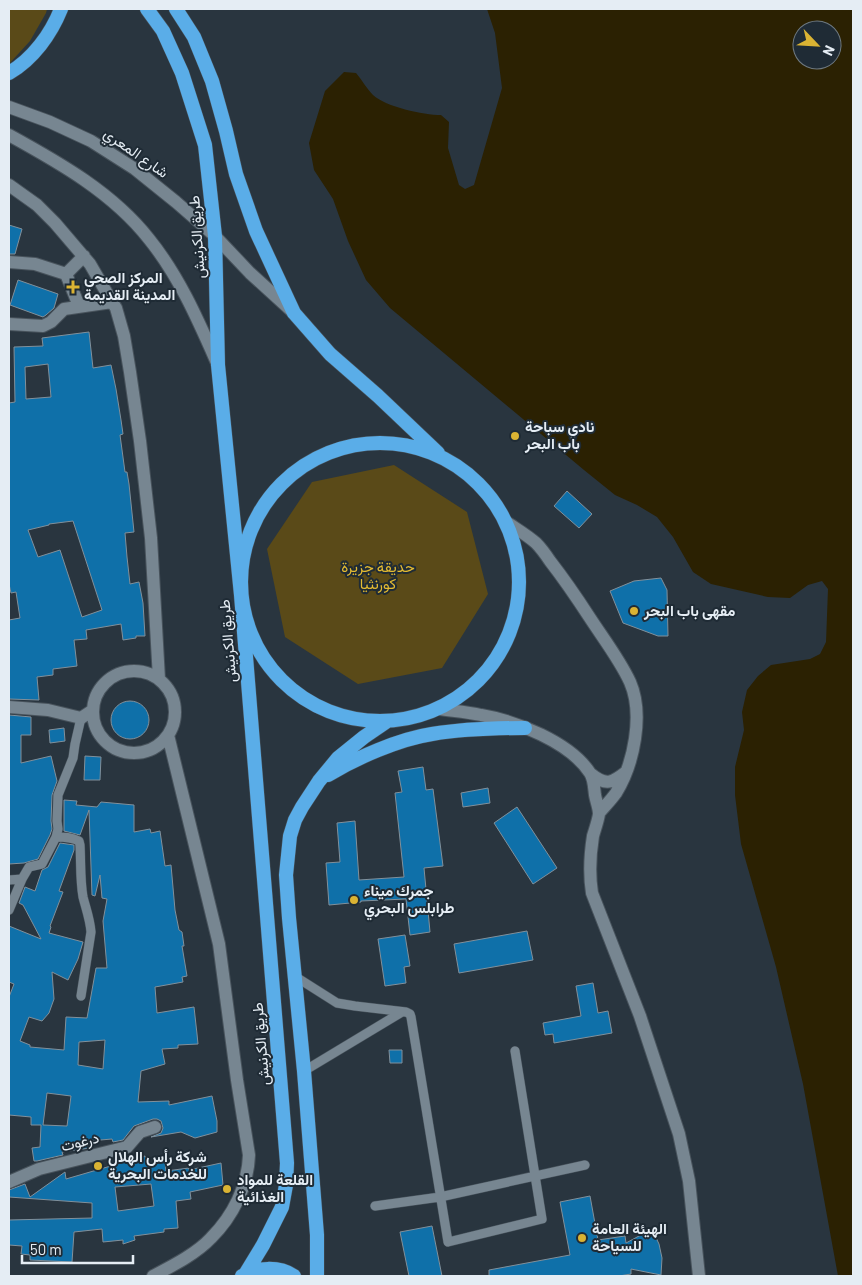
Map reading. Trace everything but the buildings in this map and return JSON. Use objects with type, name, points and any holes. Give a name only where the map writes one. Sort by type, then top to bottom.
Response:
[{"type":"highway","points":[[9,73],[39,47],[56,21],[61,9]]},
{"type":"highway","name":"طريق الكرنيش","points":[[147,9],[162,31],[182,73],[205,145],[215,236],[218,365],[241,595],[287,1163],[282,1208],[263,1245],[244,1275]]},
{"type":"highway","points":[[176,9],[194,37],[212,81],[236,174],[256,231],[294,313],[330,354],[444,458],[469,475],[489,496],[505,521],[514,544],[518,568],[519,593],[515,617],[506,640],[494,662],[479,681],[460,697],[439,709],[386,722],[351,719],[317,708],[288,688],[264,662],[248,630],[241,595],[241,565],[248,536],[261,509],[280,486],[302,466],[329,453],[357,445],[397,444],[416,448],[444,458]]},
{"type":"highway","points":[[317,1276],[317,1235],[286,875],[290,836],[295,820],[319,781],[338,758],[386,722]]},
{"type":"highway","points":[[319,781],[340,768],[389,745],[430,734],[477,729],[524,728]]},
{"type":"highway","points":[[244,1275],[260,1269],[275,1269],[294,1276]]},
{"type":"street","name":"شارع المعري","points":[[9,108],[50,122],[99,146],[135,169],[215,236],[250,273],[294,313]]},
{"type":"street","points":[[9,135],[44,154],[110,199],[149,238],[165,261],[191,306],[218,365]]},
{"type":"street","points":[[9,185],[37,205],[84,256],[116,308],[124,336],[140,441],[151,538],[159,679]]},
{"type":"street","points":[[66,274],[84,256]]},
{"type":"street","points":[[9,262],[35,264],[66,274]]},
{"type":"street","points":[[66,274],[79,306]]},
{"type":"street","points":[[9,324],[43,326],[51,322],[64,310],[112,302]]},
{"type":"street","points":[[505,521],[537,544],[586,611],[626,673],[631,684],[634,696],[636,734],[627,772],[615,794],[599,813]]},
{"type":"street","points":[[137,671],[150,674],[159,679],[167,686],[175,706],[174,721],[168,735],[162,743],[144,752],[121,751],[110,745],[100,735],[95,724],[93,710],[96,697],[102,686],[112,677],[124,672],[137,671]]},
{"type":"street","points":[[9,708],[48,710],[81,718],[93,710]]},
{"type":"street","points":[[439,709],[480,714],[524,728],[558,744],[572,753],[591,774],[600,780],[612,782],[627,772]]},
{"type":"street","points":[[152,1276],[176,1264],[211,1239],[233,1209],[243,1188],[249,1160],[219,944],[168,735]]},
{"type":"street","points":[[591,774],[599,813],[590,860],[592,893],[640,1016],[679,1134],[689,1181],[699,1276]]},
{"type":"street","name":"درغوت","points":[[9,1182],[39,1169],[127,1147],[140,1132],[155,1127]]},
{"type":"lane","points":[[9,910],[29,867],[42,864],[56,837],[58,829],[58,795],[73,758],[81,718]]},
{"type":"lane","points":[[56,837],[76,840],[79,841],[80,845],[82,885],[91,932],[81,996]]},
{"type":"lane","points":[[9,880],[22,879]]},
{"type":"lane","points":[[296,977],[337,1002],[410,1014],[448,1242],[542,1219],[515,1051]]},
{"type":"lane","points":[[304,1071],[402,1012]]},
{"type":"lane","points":[[375,1206],[440,1197],[585,1165]]},
{"type":"green space","points":[[9,9],[47,9],[30,41],[9,64]]},
{"type":"green space","name":"حديقة جزيرة كورنثيا","points":[[394,465],[467,512],[488,594],[442,668],[358,684],[285,637],[267,549],[312,482]]},
{"type":"shaded area","points":[[487,9],[853,9],[853,1276],[838,1276],[803,1084],[776,967],[741,844],[735,795],[735,767],[744,730],[742,712],[747,690],[758,676],[771,665],[810,659],[820,654],[826,642],[828,589],[822,581],[808,585],[790,598],[768,597],[711,584],[693,572],[673,537],[657,517],[615,495],[390,308],[366,280],[348,241],[333,199],[314,170],[309,143],[325,91],[344,72],[356,73],[373,95],[387,103],[405,110],[441,115],[449,122],[448,148],[459,185],[465,189],[474,185],[502,88],[495,33]]},
{"type":"place","name":"المركز الصحي المدينة القديمة","points":[[73,287]]},
{"type":"place","name":"نادي سباحة باب البحر","points":[[515,436]]},
{"type":"place","name":"مقهى باب البحر","points":[[634,611]]},
{"type":"place","name":"جمرك ميناء طرابلس البحري","points":[[354,900]]},
{"type":"place","name":"شركة رأس الهلال للخدمات البحرية","points":[[98,1166]]},
{"type":"place","name":"القلعة للمواد الغذائية","points":[[227,1189]]},
{"type":"place","name":"الهيئة العامة للسياحة","points":[[582,1238]]}]
